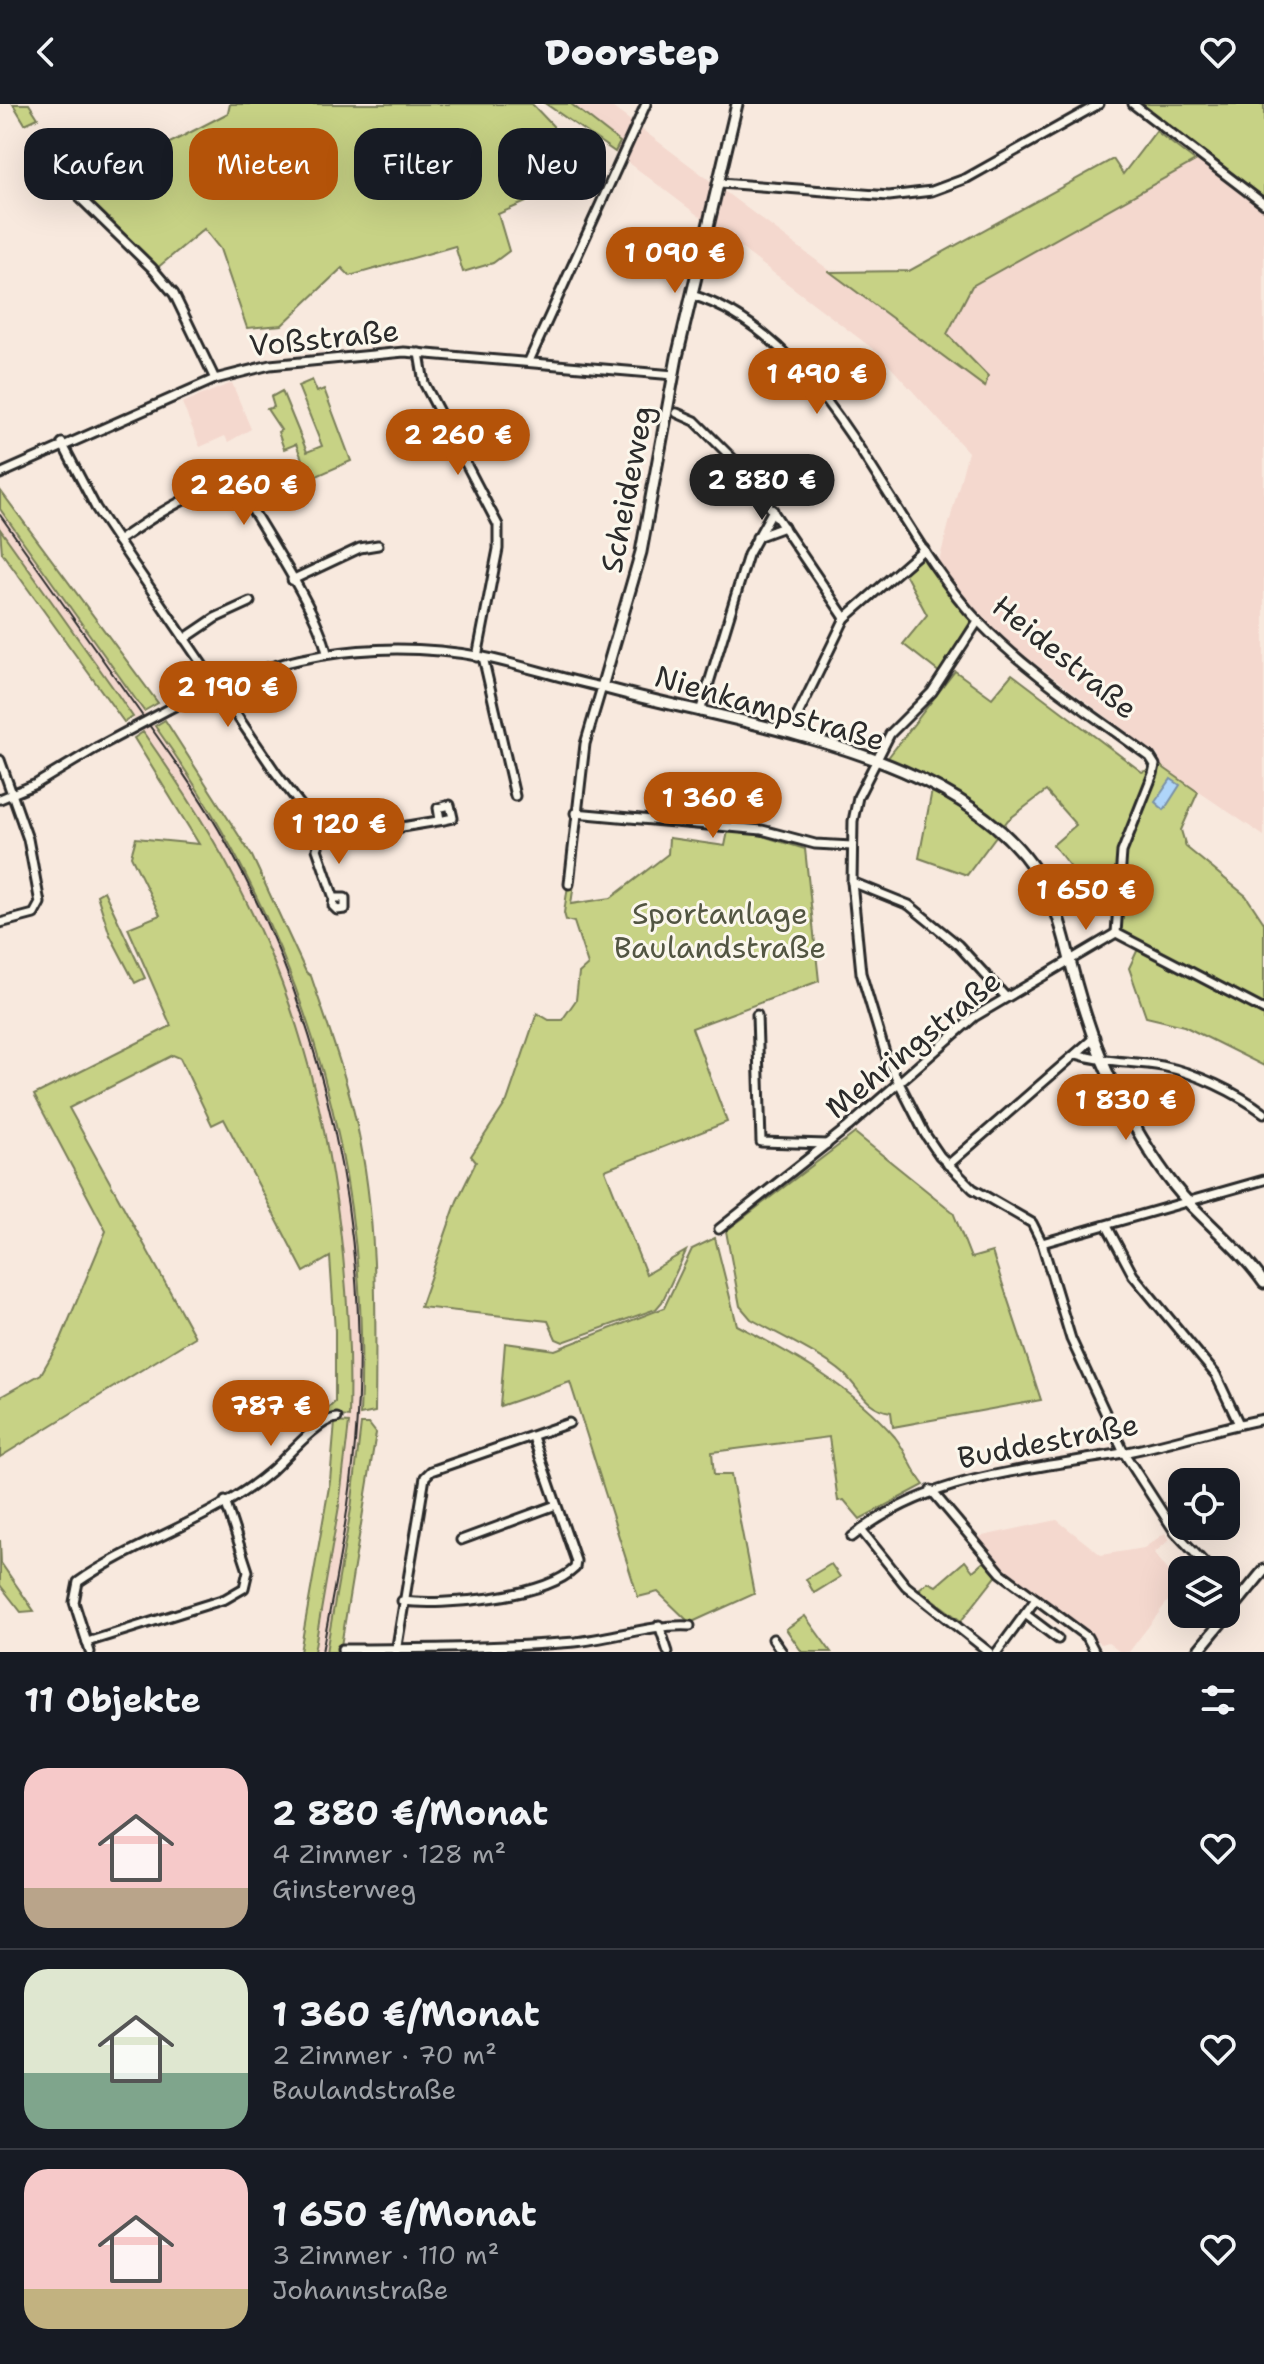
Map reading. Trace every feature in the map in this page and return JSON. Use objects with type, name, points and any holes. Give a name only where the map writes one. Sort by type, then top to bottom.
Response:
[{"type":"street","points":[[529,361],[646,104]]},
{"type":"street","name":"Scheideweg","points":[[569,884],[575,813],[589,725],[638,565],[674,375],[737,104]]},
{"type":"street","points":[[719,188],[889,196],[921,193],[967,178],[1099,104]]},
{"type":"street","points":[[1133,104],[1264,204]]},
{"type":"street","points":[[82,200],[152,268],[174,294],[215,379]]},
{"type":"street","name":"Heidestraße","points":[[692,295],[731,312],[760,332],[820,393],[875,471],[924,549],[978,621],[1024,662],[1150,757],[1155,765],[1153,774],[1122,852],[1116,933]]},
{"type":"street","points":[[419,353],[424,383],[498,525],[498,549],[480,657],[515,796]]},
{"type":"street","name":"Voßstraße","points":[[0,474],[62,443],[215,379],[270,365],[419,353],[674,375]]},
{"type":"street","points":[[677,413],[695,421],[746,472],[845,618]]},
{"type":"street","points":[[62,443],[96,508],[118,541],[276,773],[323,832]]},
{"type":"street","points":[[118,541],[182,502],[233,486],[242,492],[292,580],[324,640],[327,653]]},
{"type":"street","points":[[700,712],[756,538],[773,510]]},
{"type":"street","points":[[756,538],[784,527]]},
{"type":"street","points":[[292,580],[360,548],[378,545]]},
{"type":"street","points":[[789,733],[845,618],[924,549]]},
{"type":"street","points":[[184,639],[215,618],[250,602]]},
{"type":"street","points":[[978,621],[932,692],[890,734],[858,797],[852,846],[852,882],[854,933],[861,973],[897,1082],[925,1134],[948,1165],[973,1189],[1032,1223],[1042,1243],[1071,1339],[1124,1453],[1175,1532],[1198,1556]]},
{"type":"street","points":[[0,799],[217,685],[267,667],[327,653],[387,650],[480,657],[602,687]]},
{"type":"street","name":"Nienkampstraße","points":[[602,687],[789,733],[876,759],[964,803],[1005,833],[1028,860],[1051,897],[1104,1063],[1146,1144],[1190,1203],[1264,1283]]},
{"type":"street","points":[[0,760],[28,839],[40,903],[34,914],[0,923]]},
{"type":"street","points":[[575,813],[762,830],[815,844],[852,846]]},
{"type":"street","points":[[323,832],[366,833],[440,820]]},
{"type":"street","points":[[323,832],[317,849],[334,898]]},
{"type":"street","points":[[852,882],[909,905],[958,945],[1005,996]]},
{"type":"street","points":[[1116,933],[1264,1010]]},
{"type":"street","name":"Mehringstraße","points":[[719,1229],[827,1144],[956,1031],[1005,996],[1116,933]]},
{"type":"street","name":"Mehringstraße","points":[[757,1015],[761,1142],[827,1144]]},
{"type":"street","points":[[948,1165],[1095,1037]]},
{"type":"street","points":[[1076,1054],[1104,1063],[1164,1067],[1223,1089],[1264,1113]]},
{"type":"street","points":[[1042,1243],[1264,1180]]},
{"type":"street","points":[[1107,1226],[1133,1275],[1216,1375],[1239,1424]]},
{"type":"street","points":[[90,1652],[74,1602],[78,1582],[225,1501],[271,1471],[323,1421],[337,1418]]},
{"type":"street","name":"Buddestraße","points":[[852,1537],[931,1490],[988,1475],[1124,1453],[1264,1419]]},
{"type":"street","points":[[396,1650],[425,1477],[431,1471],[569,1423]]},
{"type":"street","points":[[402,1601],[508,1595],[572,1572],[577,1563],[533,1437]]},
{"type":"street","points":[[931,1490],[1001,1573],[1087,1637],[1091,1650]]},
{"type":"street","points":[[87,1642],[225,1599],[244,1588],[248,1571],[225,1501]]},
{"type":"street","points":[[461,1540],[556,1505]]},
{"type":"street","points":[[861,1530],[906,1586],[989,1652]]},
{"type":"street","points":[[1197,1652],[1264,1570]]},
{"type":"street","points":[[997,1652],[1036,1599]]},
{"type":"street","points":[[1025,1614],[1058,1639]]},
{"type":"street","points":[[342,1649],[509,1650],[580,1641],[659,1625],[690,1626]]},
{"type":"street","points":[[659,1625],[668,1652]]},
{"type":"street","points":[[773,1639],[782,1652]]},
{"type":"shaded area","points":[[571,104],[608,104],[985,387],[988,376],[947,334],[972,286],[1207,154],[1264,197],[1264,836],[1161,766],[1158,755],[1014,648],[988,623],[938,565],[968,452],[877,352],[615,152],[620,141]]},
{"type":"shaded area","points":[[232,383],[251,429],[228,442],[225,436],[200,447],[182,403]]},
{"type":"shaded area","points":[[0,509],[192,779],[224,830],[278,938],[318,1051],[348,1180],[362,1312],[359,1444],[326,1652],[314,1652],[347,1442],[348,1313],[341,1250],[305,1053],[266,943],[212,837],[181,786],[0,529]]},
{"type":"shaded area","points":[[1057,1520],[1101,1555],[1144,1548],[1165,1533],[1169,1540],[1154,1553],[1168,1570],[1168,1601],[1129,1652],[1120,1652],[1107,1642],[1101,1644],[1007,1573],[978,1537]]},
{"type":"green space","points":[[13,104],[29,104],[38,118],[25,124]]},
{"type":"green space","points":[[230,104],[532,104],[553,128],[498,128],[498,200],[526,202],[498,214],[509,251],[493,263],[463,272],[455,246],[350,276],[342,268],[282,325],[247,328],[220,249],[204,229],[156,269],[86,200],[173,200],[173,141],[189,133],[189,200],[338,200],[338,128],[199,128],[228,113]]},
{"type":"green space","points":[[546,104],[571,104],[602,128],[580,128]]},
{"type":"green space","points":[[1142,104],[1264,104],[1264,197]]},
{"type":"green space","points":[[606,131],[620,142],[615,152],[606,146]]},
{"type":"green space","points":[[1156,131],[1195,161],[972,286],[947,334],[988,376],[985,387],[830,272],[909,271],[1113,159],[1123,174]]},
{"type":"green space","points":[[312,380],[317,392],[324,389],[351,461],[310,479],[296,444],[284,449],[278,432],[281,430],[267,409],[274,407],[271,397],[282,391],[307,452],[322,446],[298,386]]},
{"type":"green space","points":[[0,490],[158,703],[144,711],[0,509]]},
{"type":"green space","points":[[0,529],[133,717],[124,722],[2,553]]},
{"type":"green space","points":[[923,557],[971,621],[940,673],[903,644],[927,615],[904,572]]},
{"type":"green space","points":[[955,671],[992,698],[1012,674],[1142,772],[1161,766],[1198,792],[1181,830],[1186,847],[1246,896],[1264,923],[1264,1066],[1184,1026],[1146,1017],[1129,968],[1138,949],[1120,940],[1111,928],[1113,911],[1084,884],[1053,845],[1076,825],[1046,791],[1008,820],[967,875],[919,858],[932,790],[880,768]]},
{"type":"green space","points":[[165,720],[252,856],[306,972],[311,976],[341,1066],[363,1158],[372,1230],[375,1412],[360,1415],[361,1321],[354,1230],[339,1140],[317,1053],[288,968],[251,885],[207,804],[155,726]]},
{"type":"green space","points":[[143,732],[194,808],[239,887],[287,997],[305,1055],[320,1114],[341,1236],[349,1358],[349,1417],[322,1414],[335,1402],[335,1331],[330,1257],[304,1272],[224,1119],[212,1125],[180,1058],[173,1055],[69,1108],[195,1337],[0,1457],[0,1397],[41,1374],[61,1339],[106,1231],[34,1095],[171,1026],[128,928],[160,915],[131,856],[136,838],[199,844],[134,738]]},
{"type":"green space","name":"Sportanlage Baulandstraße","points":[[728,831],[756,834],[805,849],[819,981],[692,1028],[727,1122],[605,1170],[646,1274],[686,1251],[662,1302],[656,1309],[563,1342],[556,1339],[548,1321],[420,1307],[457,1201],[476,1162],[471,1156],[507,1101],[537,1013],[549,1020],[562,1020],[576,1000],[579,973],[588,965],[574,922],[566,920],[564,913],[569,878],[575,877],[571,904],[611,898],[668,854],[669,838],[725,846]]},
{"type":"green space","points":[[104,891],[145,978],[135,983],[110,935],[97,895]]},
{"type":"green space","points":[[855,1133],[953,1212],[971,1258],[992,1252],[1041,1400],[893,1427],[891,1412],[875,1407],[844,1374],[751,1319],[740,1306],[726,1231]]},
{"type":"green space","points":[[715,1238],[737,1325],[801,1360],[860,1403],[895,1437],[924,1485],[860,1519],[844,1500],[838,1501],[829,1437],[712,1452],[714,1475],[731,1475],[754,1594],[690,1623],[658,1592],[638,1597],[570,1382],[500,1406],[505,1343],[555,1350],[664,1308],[692,1249]]},
{"type":"green space","points":[[335,1422],[349,1423],[339,1506],[314,1652],[300,1652],[330,1481]]},
{"type":"green space","points":[[361,1424],[369,1424],[376,1433],[340,1652],[326,1652],[351,1509]]},
{"type":"green space","points":[[0,1540],[1,1563],[34,1611],[21,1612],[0,1585]]},
{"type":"green space","points":[[986,1560],[998,1574],[961,1621],[919,1589],[928,1582],[936,1586],[965,1561],[973,1571]]},
{"type":"green space","points":[[831,1564],[840,1577],[814,1593],[806,1579]]},
{"type":"green space","points":[[805,1616],[831,1652],[802,1652],[786,1629]]},
{"type":"water","points":[[1171,779],[1180,785],[1164,810],[1155,802]]},
{"type":"railway","points":[[0,515],[172,757],[219,830],[256,901],[288,974],[313,1049],[334,1127],[348,1206],[356,1285],[359,1365],[349,1496],[322,1652]]}]
